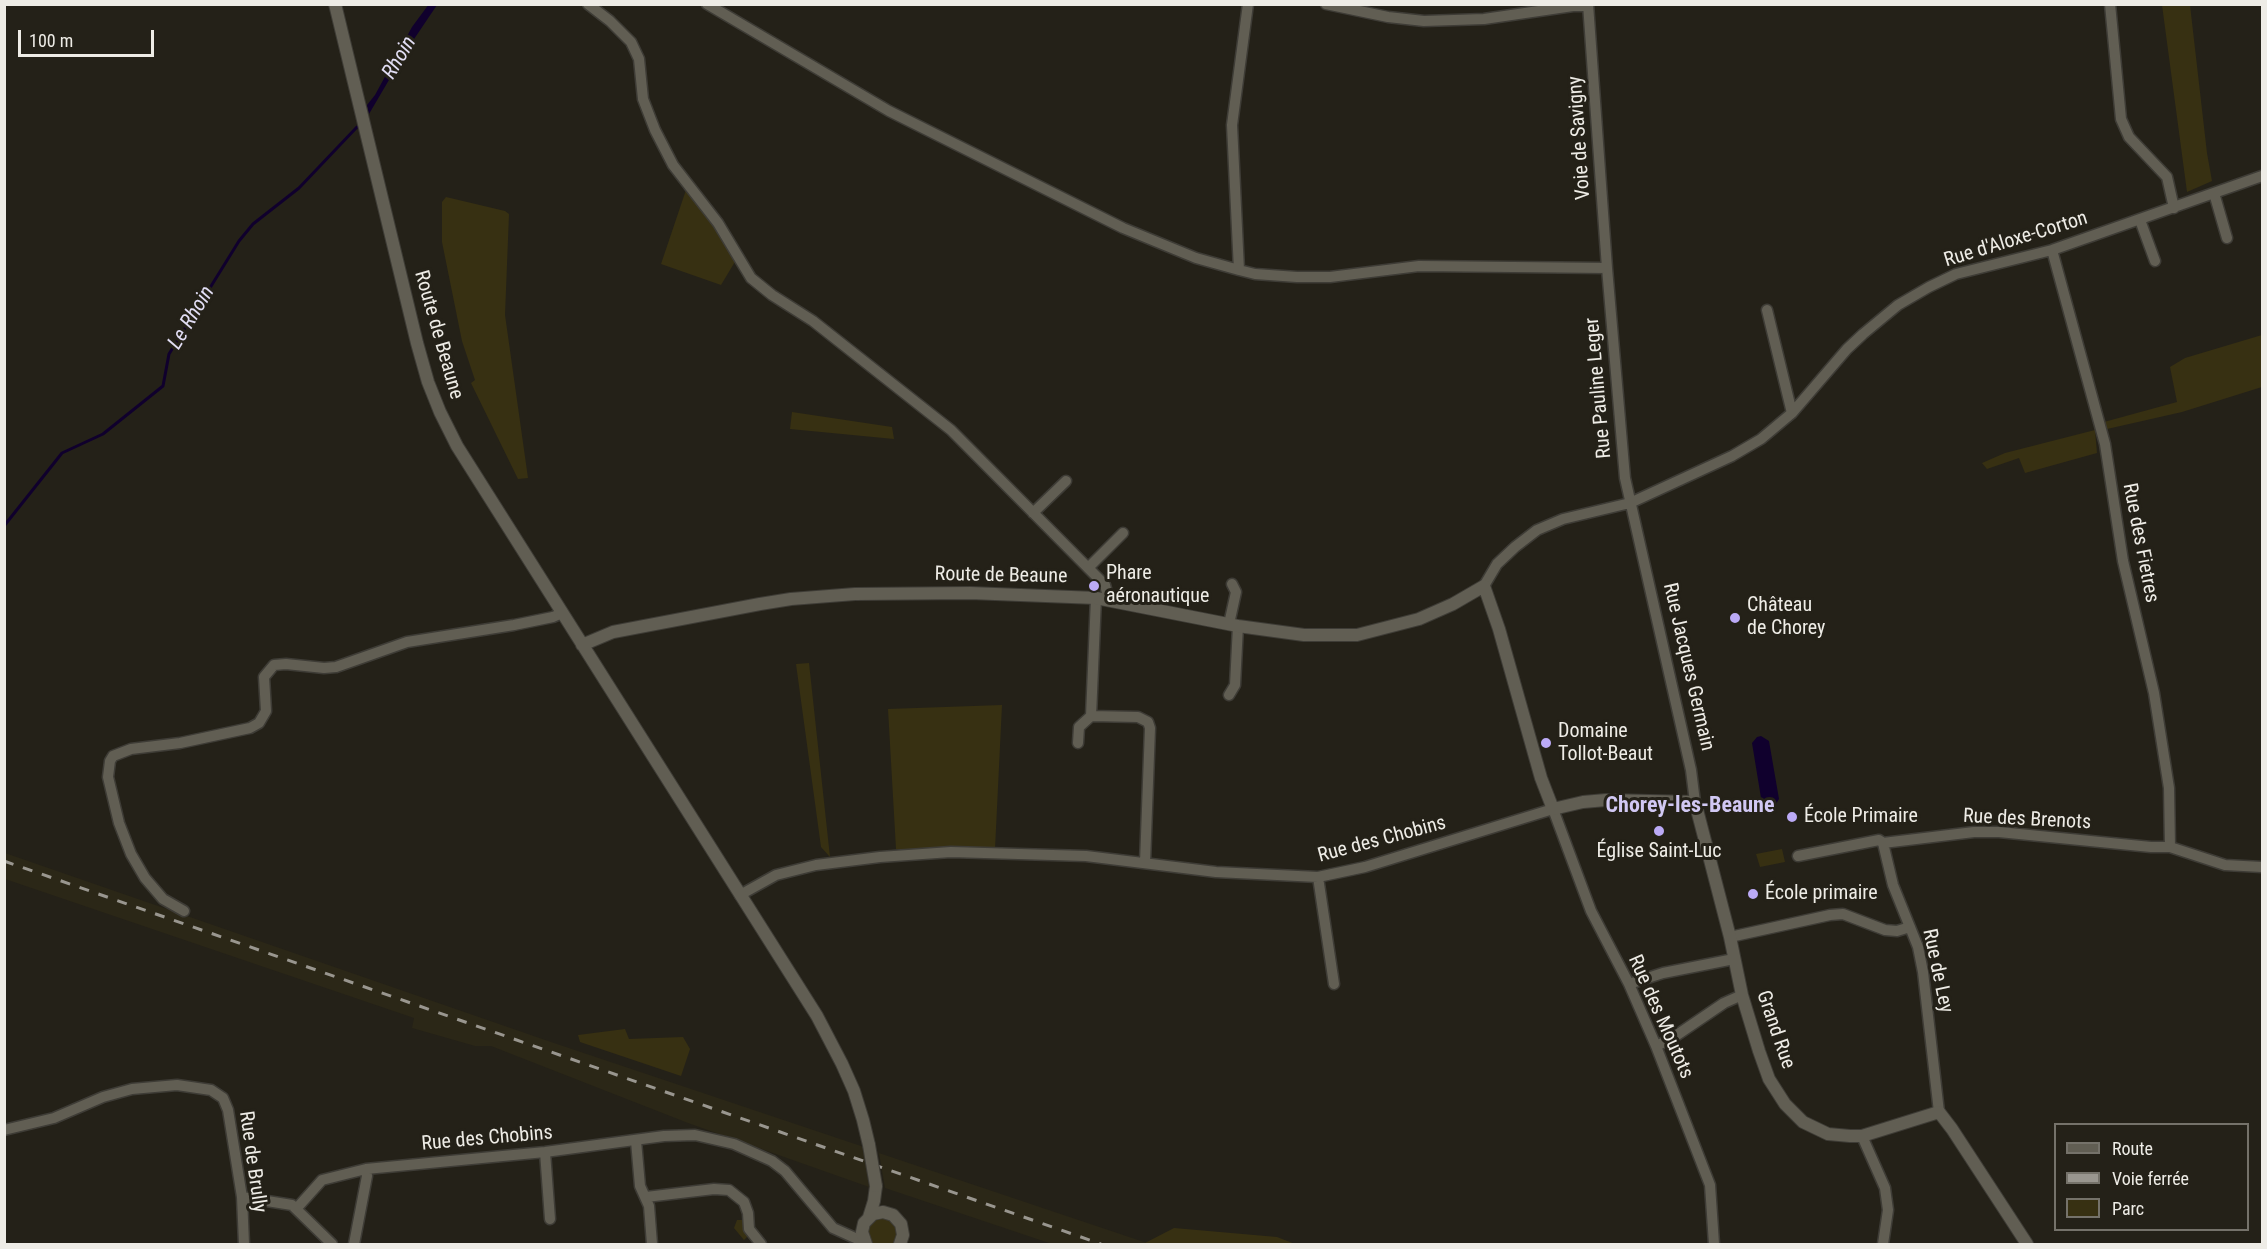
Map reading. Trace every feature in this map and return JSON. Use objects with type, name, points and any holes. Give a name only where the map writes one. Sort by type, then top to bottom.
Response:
[{"type":"street","name":"Route de Beaune","points":[[335,4],[399,272],[428,382],[457,446],[817,1016],[838,1056],[859,1106],[876,1186]]},
{"type":"street","points":[[588,4],[610,21],[631,42],[639,59],[643,99],[664,147],[679,174],[722,230],[751,278],[813,321],[951,430],[1105,585],[1091,716],[1079,728],[1078,743]]},
{"type":"street","points":[[707,4],[899,116],[1123,228],[1196,258],[1255,274],[1297,277],[1330,277],[1419,266],[1607,268]]},
{"type":"street","points":[[1239,270],[1232,125],[1248,4]]},
{"type":"street","points":[[1326,4],[1378,15],[1424,21],[1484,19],[1588,5]]},
{"type":"street","points":[[2110,4],[2121,119],[2129,137],[2167,177],[2174,208]]},
{"type":"street","name":"Voie de Savigny","points":[[1588,5],[1607,268]]},
{"type":"street","name":"Rue d'Aloxe-Corton","points":[[1484,586],[1497,564],[1538,530],[1563,519],[1630,503],[1732,456],[1769,434],[1792,413],[1847,349],[1898,305],[1956,274],[2052,250],[2262,176]]},
{"type":"street","points":[[2214,193],[2227,238]]},
{"type":"street","points":[[2140,220],[2155,261]]},
{"type":"street","name":"Rue des Fietres","points":[[2052,250],[2105,444],[2123,561],[2154,693],[2169,788],[2170,847]]},
{"type":"street","name":"Rue Pauline Leger","points":[[1607,268],[1622,450],[1630,503]]},
{"type":"street","points":[[1767,310],[1792,413]]},
{"type":"street","points":[[1033,513],[1066,481]]},
{"type":"street","name":"Rue Jacques Germain","points":[[1630,503],[1705,839]]},
{"type":"street","points":[[1088,568],[1123,533]]},
{"type":"street","points":[[1229,695],[1236,685],[1234,625],[1236,592],[1232,584]]},
{"type":"street","name":"Route de Beaune","points":[[582,645],[613,632],[802,598],[855,594],[970,594],[1103,599],[1234,625],[1304,635],[1357,634],[1419,619],[1453,604],[1484,586]]},
{"type":"street","points":[[1484,586],[1499,629],[1541,778],[1553,809],[1583,802],[1606,800],[1695,802]]},
{"type":"street","points":[[184,911],[171,905],[159,894],[145,878],[130,854],[108,777],[113,756],[130,748],[180,743],[250,728],[259,723],[266,711],[264,677],[274,665],[336,667],[407,642],[514,625],[562,613]]},
{"type":"street","points":[[1091,716],[1138,717],[1148,722],[1150,735],[1145,863]]},
{"type":"street","name":"Rue des Chobins","points":[[740,895],[766,879],[796,870],[848,861],[951,852],[1086,856],[1216,872],[1318,877],[1365,867],[1553,809]]},
{"type":"street","name":"Rue des Moutots","points":[[1553,809],[1591,911],[1629,984],[1656,1046],[1710,1185],[1714,1245]]},
{"type":"street","name":"Rue des Brenots","points":[[1798,856],[1879,840],[1883,843],[1983,832],[2056,836],[2151,847],[2170,847],[2225,865],[2262,867]]},
{"type":"street","name":"Grand Rue","points":[[1705,839],[1742,995],[1769,1079],[1785,1104],[1803,1122],[1827,1134],[1862,1136],[1939,1112]]},
{"type":"street","name":"Rue de Ley","points":[[1883,843],[1893,885],[1918,947],[1923,972],[1939,1112]]},
{"type":"street","points":[[1318,877],[1334,984]]},
{"type":"street","points":[[1730,937],[1843,914],[1885,930],[1897,931],[1910,927]]},
{"type":"street","points":[[1629,984],[1663,974],[1734,959]]},
{"type":"street","points":[[1656,1046],[1671,1039],[1724,1003],[1742,995]]},
{"type":"street","name":"Rue de Brully","points":[[4,1130],[54,1118],[103,1097],[132,1089],[177,1085],[211,1090],[226,1102],[242,1197],[244,1245]]},
{"type":"street","points":[[1939,1112],[2027,1245]]},
{"type":"street","name":"Rue des Chobins","points":[[297,1208],[322,1179],[366,1169],[636,1142],[664,1136],[695,1135],[734,1144],[772,1161],[785,1171],[829,1223]]},
{"type":"street","points":[[1862,1136],[1885,1188],[1888,1210],[1883,1245]]},
{"type":"street","points":[[636,1142],[640,1186],[649,1206],[652,1245]]},
{"type":"street","points":[[545,1152],[550,1219]]},
{"type":"street","points":[[354,1245],[367,1176],[366,1169]]},
{"type":"street","points":[[865,1243],[862,1232],[874,1202],[876,1186]]},
{"type":"street","points":[[876,1186],[888,1213]]},
{"type":"street","points":[[646,1197],[714,1189],[729,1190],[744,1202],[749,1229],[761,1245]]},
{"type":"street","points":[[242,1197],[286,1203],[297,1208],[332,1245]]},
{"type":"street","points":[[829,1223],[850,1227],[878,1213],[888,1213],[896,1217],[902,1227],[903,1235],[900,1245]]},
{"type":"street","points":[[829,1223],[836,1230],[858,1237],[865,1243]]},
{"type":"shaded area","points":[[5,853],[551,1042],[864,1147],[869,1187],[688,1123],[491,1046],[475,1046],[412,1028],[414,1018],[5,879]]},
{"type":"shaded area","points":[[879,1153],[1150,1244],[1052,1244],[885,1188]]},
{"type":"green space","points":[[2162,5],[2190,5],[2212,181],[2187,192]]},
{"type":"green space","points":[[687,187],[726,240],[736,260],[721,285],[661,264]]},
{"type":"green space","points":[[446,197],[505,211],[509,214],[505,315],[528,478],[518,479],[471,383],[475,380],[462,341],[442,242],[442,202]]},
{"type":"green space","points":[[2262,335],[2262,387],[2182,412],[2107,429],[2104,422],[2177,402],[2170,367],[2185,358]]},
{"type":"green space","points":[[792,412],[892,427],[894,439],[790,429]]},
{"type":"green space","points":[[2095,430],[2097,453],[2025,473],[2019,458],[1987,469],[1982,463],[2005,453]]},
{"type":"green space","points":[[809,663],[830,857],[821,847],[796,664]]},
{"type":"green space","points":[[1002,705],[995,849],[896,849],[888,709]]},
{"type":"green space","points":[[1782,849],[1785,862],[1760,867],[1756,854]]},
{"type":"green space","points":[[625,1029],[629,1039],[683,1037],[690,1049],[681,1076],[580,1042],[578,1035]]},
{"type":"green space","points":[[887,1217],[899,1230],[895,1243],[872,1244],[869,1241],[868,1228],[874,1219]]},
{"type":"green space","points":[[737,1220],[744,1220],[748,1236],[744,1240],[734,1228]]},
{"type":"green space","points":[[1174,1228],[1277,1237],[1295,1244],[1145,1243]]},
{"type":"water","name":"Rhoin","points":[[429,4],[437,5],[406,51],[369,114],[367,105],[375,95],[412,27]]},
{"type":"water","points":[[1761,736],[1769,741],[1779,799],[1774,807],[1769,808],[1762,804],[1752,743]]},
{"type":"waterway","name":"Le Rhoin","points":[[4,526],[62,453],[103,434],[163,386],[169,354],[239,241],[253,224],[299,188],[357,127]]},
{"type":"railway","points":[[4,861],[1101,1244]]},
{"type":"place","name":"Phare aéronautique","points":[[1094,586]]},
{"type":"place","name":"Château de Chorey","points":[[1735,618]]},
{"type":"place","name":"Domaine Tollot-Beaut","points":[[1546,743]]},
{"type":"place","name":"École Primaire","points":[[1792,817]]},
{"type":"place","name":"Église Saint-Luc","points":[[1659,831]]},
{"type":"place","name":"École primaire","points":[[1753,894]]},
{"type":"district","name":"Chorey-les-Beaune","points":[[1690,806]]}]
